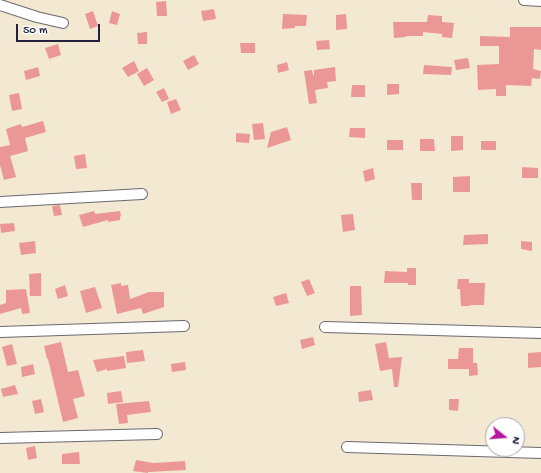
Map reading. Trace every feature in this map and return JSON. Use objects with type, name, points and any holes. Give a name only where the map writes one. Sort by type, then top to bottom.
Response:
[{"type":"street","points":[[524,0],[541,1]]},
{"type":"street","points":[[0,5],[37,17],[64,22]]},
{"type":"street","points":[[0,202],[142,194]]},
{"type":"street","points":[[0,332],[184,326]]},
{"type":"street","points":[[325,327],[541,333]]},
{"type":"street","points":[[0,438],[157,434]]},
{"type":"street","points":[[347,446],[541,453]]},
{"type":"building","points":[[166,1],[167,16],[157,16],[156,2]]},
{"type":"building","points":[[214,9],[216,19],[203,21],[201,11]]},
{"type":"building","points":[[93,11],[98,26],[90,29],[85,14]]},
{"type":"building","points":[[112,11],[120,14],[117,25],[109,23]]},
{"type":"building","points":[[283,14],[307,15],[306,26],[295,26],[295,28],[282,29]]},
{"type":"building","points":[[346,14],[347,29],[336,30],[336,15]]},
{"type":"building","points":[[428,15],[442,16],[442,22],[454,23],[452,38],[442,37],[442,34],[423,32],[423,36],[394,38],[393,22],[427,22]]},
{"type":"building","points":[[510,27],[541,27],[541,50],[534,49],[533,69],[541,71],[540,79],[532,78],[531,86],[506,85],[506,96],[496,96],[496,89],[478,90],[477,65],[499,64],[499,46],[480,46],[480,36],[510,37]]},
{"type":"building","points":[[147,32],[147,44],[138,44],[137,33]]},
{"type":"building","points":[[329,40],[330,49],[317,50],[316,41]]},
{"type":"building","points":[[240,43],[255,43],[255,53],[241,53]]},
{"type":"building","points":[[58,44],[61,55],[49,59],[45,48]]},
{"type":"building","points":[[194,55],[199,64],[188,70],[183,61]]},
{"type":"building","points":[[468,58],[470,68],[456,70],[454,60]]},
{"type":"building","points":[[134,61],[139,71],[128,77],[122,68]]},
{"type":"building","points":[[287,62],[289,70],[278,73],[277,65]]},
{"type":"building","points":[[424,65],[452,67],[451,75],[423,74]]},
{"type":"building","points":[[38,67],[40,76],[26,80],[24,71]]},
{"type":"building","points":[[335,67],[336,81],[327,82],[328,88],[315,90],[317,103],[309,104],[304,71],[312,70],[314,75],[314,70]]},
{"type":"building","points":[[147,68],[154,80],[144,86],[137,74]]},
{"type":"building","points":[[387,84],[399,84],[399,94],[387,95]]},
{"type":"building","points":[[352,85],[365,85],[365,97],[351,97]]},
{"type":"building","points":[[164,88],[169,99],[162,102],[156,92]]},
{"type":"building","points":[[19,93],[22,109],[12,111],[9,95]]},
{"type":"building","points":[[176,99],[181,110],[171,114],[167,102]]},
{"type":"building","points":[[43,121],[46,132],[25,138],[28,151],[10,156],[16,177],[4,180],[0,165],[0,147],[10,145],[6,129],[21,124],[22,127]]},
{"type":"building","points":[[263,123],[265,139],[254,140],[252,124]]},
{"type":"building","points":[[287,127],[291,140],[267,148],[271,132]]},
{"type":"building","points":[[350,128],[365,128],[365,138],[349,137]]},
{"type":"building","points":[[236,133],[250,134],[249,143],[236,142]]},
{"type":"building","points":[[451,136],[463,136],[463,150],[451,151]]},
{"type":"building","points":[[420,139],[434,139],[435,151],[420,151]]},
{"type":"building","points":[[387,140],[403,140],[403,150],[387,150]]},
{"type":"building","points":[[481,141],[496,141],[496,150],[481,150]]},
{"type":"building","points":[[85,154],[87,168],[76,169],[74,156]]},
{"type":"building","points":[[522,167],[538,168],[538,178],[522,178]]},
{"type":"building","points":[[373,168],[375,179],[365,182],[363,171]]},
{"type":"building","points":[[470,176],[470,192],[453,192],[453,177]]},
{"type":"building","points":[[411,183],[422,183],[422,200],[412,200]]},
{"type":"building","points":[[60,205],[62,215],[54,216],[52,206]]},
{"type":"building","points":[[94,211],[95,214],[120,211],[120,220],[108,222],[108,220],[83,227],[79,215]]},
{"type":"building","points":[[353,214],[355,230],[343,232],[341,215]]},
{"type":"building","points":[[14,223],[15,231],[1,233],[0,224]]},
{"type":"building","points":[[488,234],[488,244],[463,245],[464,235]]},
{"type":"building","points":[[35,241],[36,253],[21,255],[19,243]]},
{"type":"building","points":[[521,241],[532,242],[532,251],[521,249]]},
{"type":"building","points":[[407,268],[416,268],[416,285],[408,285],[408,283],[384,283],[385,271],[407,272]]},
{"type":"building","points":[[41,273],[41,296],[30,296],[29,274]]},
{"type":"building","points":[[309,279],[315,293],[307,296],[301,282]]},
{"type":"building","points":[[458,279],[469,279],[469,283],[485,283],[484,305],[461,306],[460,289],[457,289]]},
{"type":"building","points":[[121,283],[121,286],[128,285],[130,299],[149,292],[164,292],[164,307],[143,314],[141,308],[117,314],[111,285]]},
{"type":"building","points":[[65,285],[68,296],[58,299],[55,289]]},
{"type":"building","points":[[350,286],[361,286],[362,315],[350,316]]},
{"type":"building","points":[[95,287],[102,308],[86,313],[80,291]]},
{"type":"building","points":[[26,289],[30,313],[22,314],[21,308],[0,314],[0,305],[6,303],[6,290]]},
{"type":"building","points":[[286,293],[289,303],[276,306],[273,297]]},
{"type":"building","points":[[313,337],[315,345],[302,349],[300,340]]},
{"type":"building","points":[[61,342],[68,372],[78,370],[85,396],[73,399],[78,418],[63,422],[44,346]]},
{"type":"building","points":[[386,342],[389,358],[402,357],[398,387],[394,387],[392,369],[380,371],[375,344]]},
{"type":"building","points":[[12,344],[17,364],[7,366],[2,347]]},
{"type":"building","points":[[459,348],[473,348],[473,363],[477,363],[478,375],[469,376],[469,369],[448,369],[448,359],[458,359]]},
{"type":"building","points":[[143,350],[145,361],[127,363],[126,352]]},
{"type":"building","points":[[541,352],[541,367],[528,368],[528,353]]},
{"type":"building","points":[[124,356],[126,368],[107,371],[107,369],[97,372],[93,360]]},
{"type":"building","points":[[185,362],[186,370],[172,372],[171,364]]},
{"type":"building","points":[[33,364],[35,374],[22,377],[21,367]]},
{"type":"building","points":[[15,385],[18,394],[3,397],[1,389]]},
{"type":"building","points":[[371,390],[373,400],[359,402],[358,392]]},
{"type":"building","points":[[121,391],[123,402],[108,404],[107,393]]},
{"type":"building","points":[[41,399],[44,412],[35,414],[32,401]]},
{"type":"building","points":[[449,399],[459,399],[458,411],[449,410]]},
{"type":"building","points":[[149,401],[151,412],[127,415],[128,423],[119,424],[116,404]]},
{"type":"building","points":[[35,446],[37,458],[28,460],[26,448]]},
{"type":"building","points":[[79,452],[80,464],[62,464],[62,454]]},
{"type":"building","points":[[136,460],[153,463],[185,461],[186,470],[148,473],[133,471]]}]
